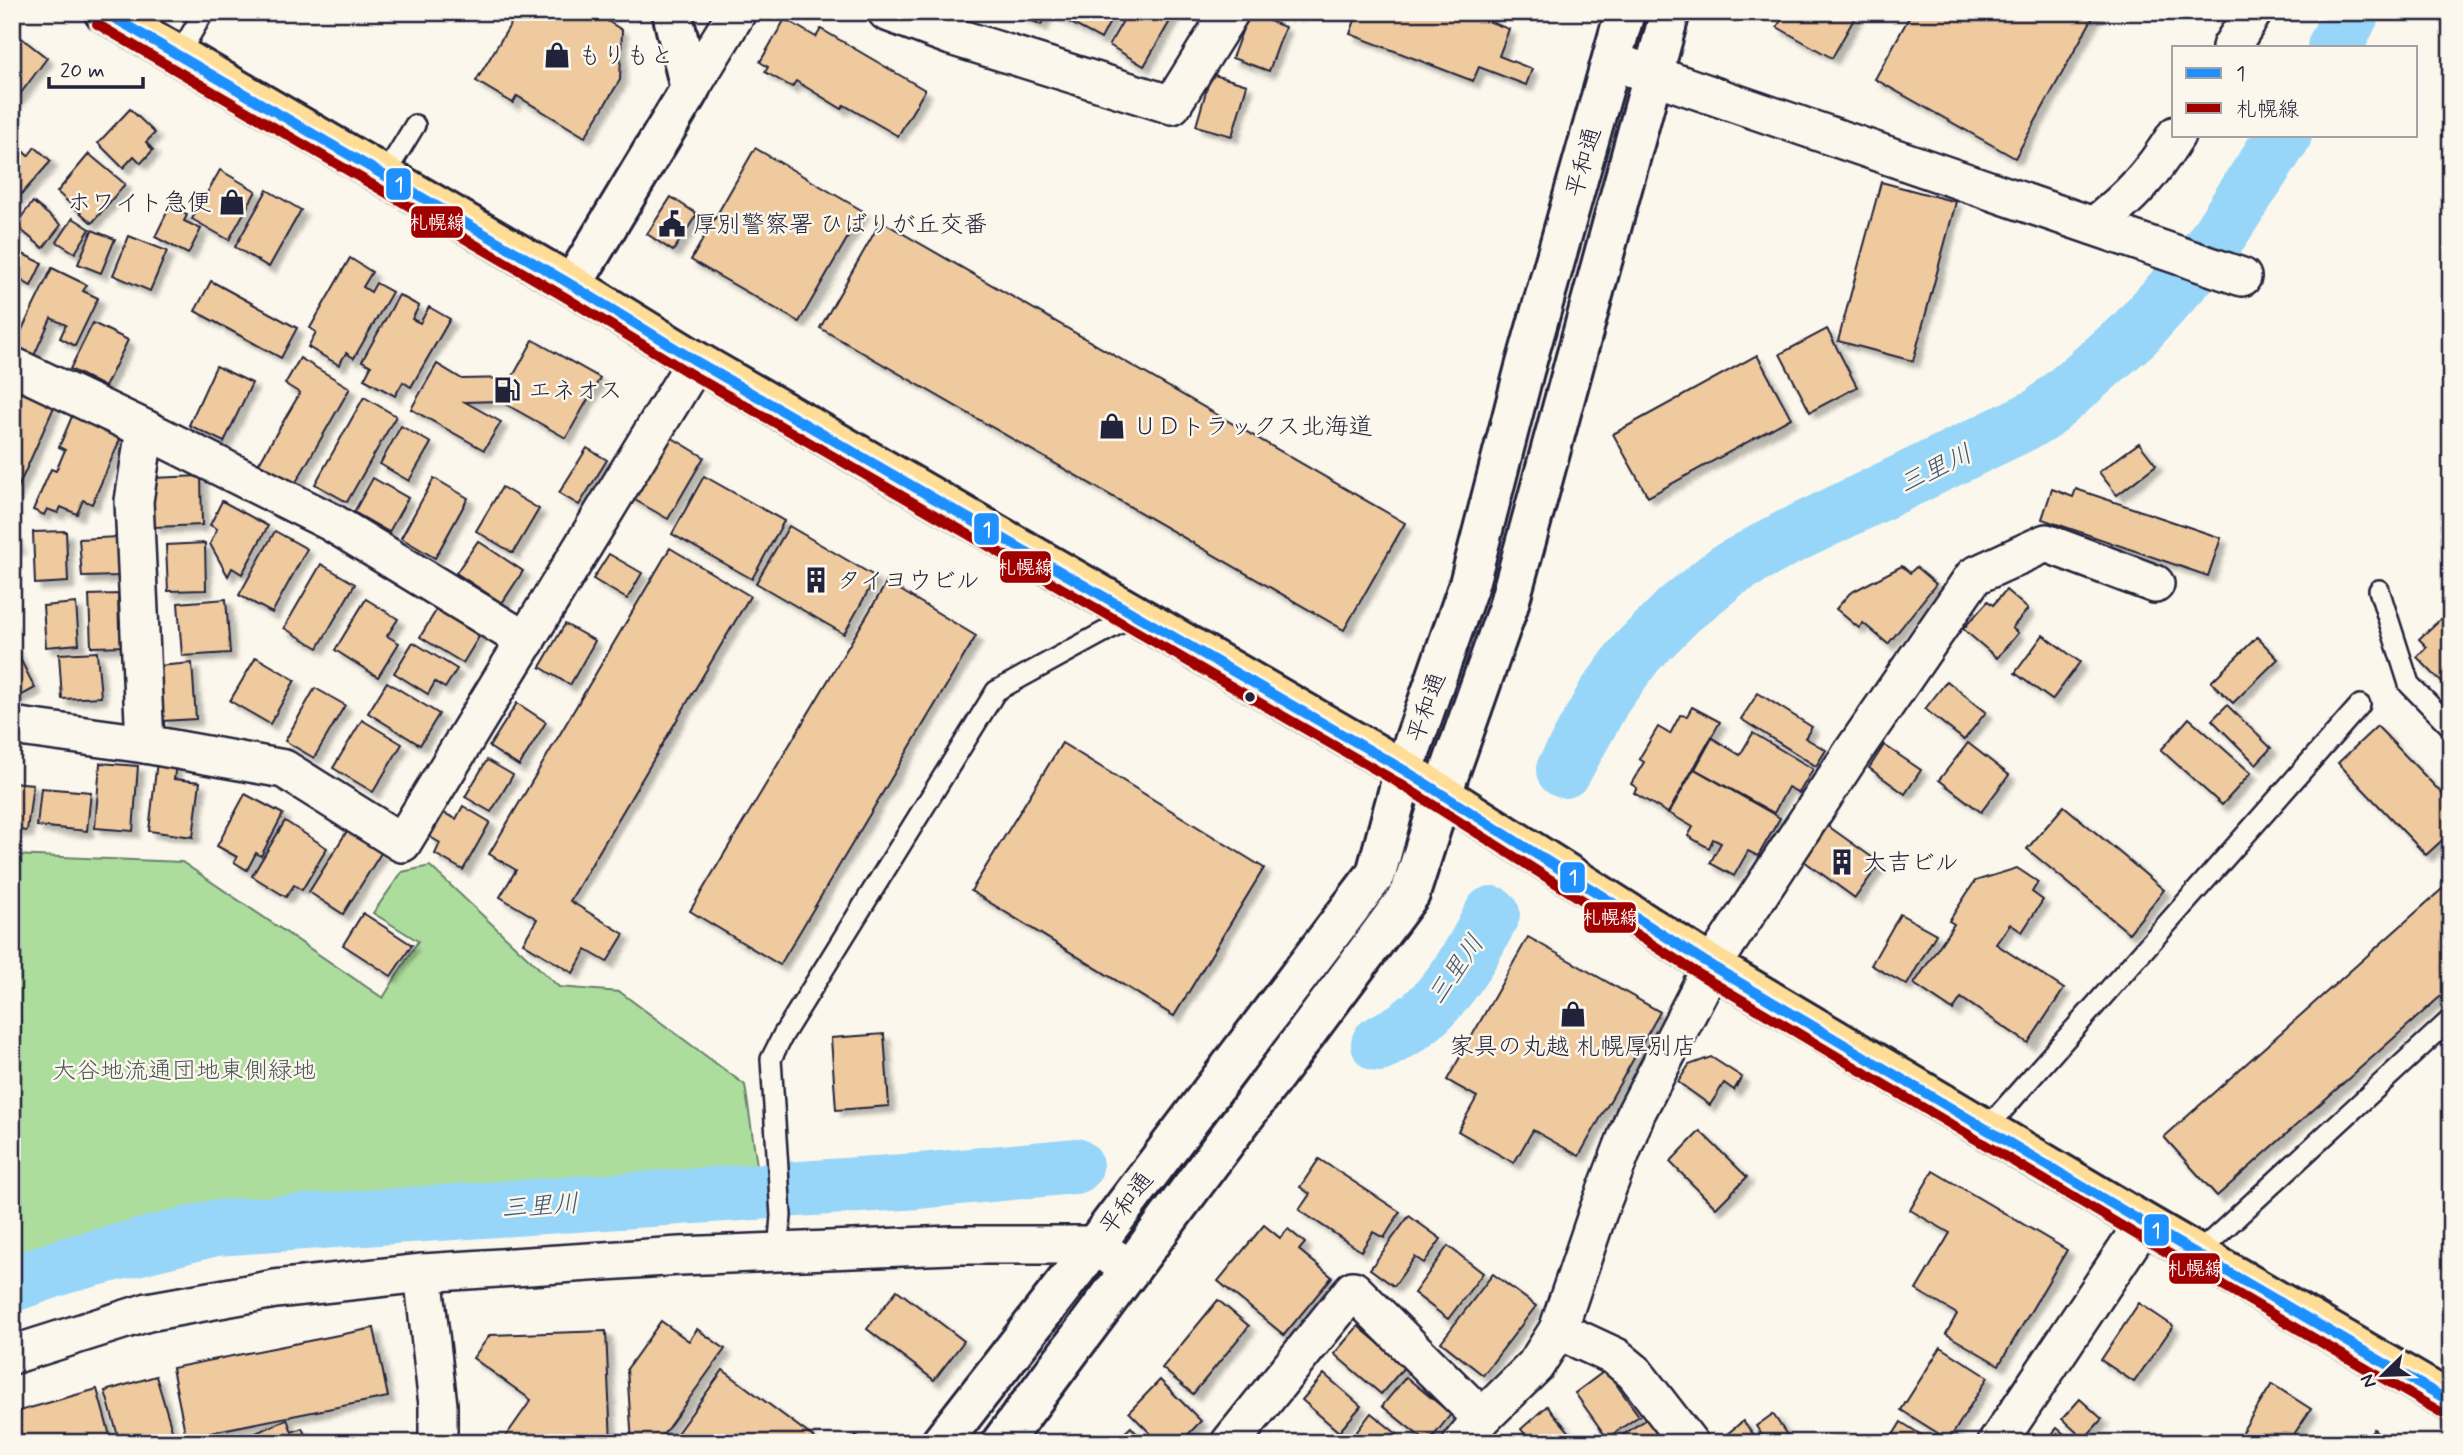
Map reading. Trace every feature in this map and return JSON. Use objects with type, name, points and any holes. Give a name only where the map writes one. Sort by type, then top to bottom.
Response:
[{"type":"highway","points":[[104,12],[572,285],[696,361],[1138,614],[1443,793],[1712,966],[2451,1402]]},
{"type":"street","points":[[673,12],[690,89]]},
{"type":"street","points":[[572,285],[737,12]]},
{"type":"street","points":[[887,12],[957,24],[1172,105],[1230,12]]},
{"type":"street","name":"平和通","points":[[941,1443],[1376,874],[1404,770],[1469,584],[1524,371],[1625,12]]},
{"type":"street","name":"平和通","points":[[1001,1443],[1410,894],[1508,607],[1670,12]]},
{"type":"street","points":[[2232,46],[2253,12]]},
{"type":"street","points":[[1612,61],[2234,274]]},
{"type":"street","points":[[2094,226],[2127,199],[2155,168],[2175,136]]},
{"type":"street","points":[[12,726],[145,744],[284,769],[402,843],[696,361]]},
{"type":"street","points":[[12,366],[331,522],[526,641]]},
{"type":"street","points":[[145,429],[134,500],[145,744]]},
{"type":"street","points":[[1230,1443],[1353,1290],[1472,1430],[1535,1366],[1558,1330],[1598,1212],[1636,1113],[1712,966],[1850,756],[1974,576],[2046,543],[2155,584]]},
{"type":"street","points":[[1997,1443],[2144,1223]]},
{"type":"street","points":[[12,1355],[148,1312],[275,1289],[423,1273],[778,1252],[952,1245],[1095,1245],[1131,1270]]},
{"type":"street","points":[[423,1273],[438,1405],[438,1443]]},
{"type":"street","points":[[1558,1330],[1616,1357],[1634,1371],[1689,1443]]},
{"type":"lane","points":[[178,56],[204,12]]},
{"type":"lane","points":[[384,176],[415,125]]},
{"type":"lane","points":[[2379,590],[2409,684],[2451,727]]},
{"type":"lane","points":[[778,1252],[781,1216],[771,1059],[790,1023],[996,691],[1138,614]]},
{"type":"lane","points":[[1986,1129],[2360,705]]},
{"type":"lane","points":[[2197,1254],[2451,1019]]},
{"type":"green space","name":"大谷地流通団地東側緑地","points":[[12,855],[182,862],[383,998],[418,941],[373,913],[402,872],[430,866],[559,987],[620,992],[745,1085],[759,1179],[68,1254],[12,1271]]},
{"type":"building","name":"もりもと","points":[[518,12],[593,12],[622,30],[620,80],[585,137],[517,96],[513,103],[476,81]]},
{"type":"building","points":[[1015,12],[1047,12],[1041,25]]},
{"type":"building","points":[[1115,12],[1101,39],[1054,14]]},
{"type":"building","points":[[1128,12],[1166,12],[1173,16],[1144,66],[1109,45]]},
{"type":"building","points":[[1358,12],[1493,12],[1490,22],[1509,29],[1499,56],[1532,69],[1526,85],[1479,67],[1473,81],[1350,34]]},
{"type":"building","points":[[1786,12],[1858,12],[1832,58],[1777,27]]},
{"type":"building","points":[[1912,12],[2096,12],[2015,158],[1875,79]]},
{"type":"building","points":[[1249,13],[1285,27],[1269,71],[1232,58]]},
{"type":"building","points":[[785,19],[816,37],[821,29],[925,90],[898,136],[844,105],[842,109],[796,81],[792,87],[765,72],[768,67],[760,62]]},
{"type":"building","points":[[15,33],[47,58],[15,101],[12,99],[12,36]]},
{"type":"building","points":[[1211,74],[1247,85],[1232,136],[1196,126]]},
{"type":"building","points":[[130,109],[155,133],[146,142],[153,150],[141,163],[134,156],[123,168],[98,143]]},
{"type":"building","points":[[12,141],[28,156],[35,147],[51,161],[12,205]]},
{"type":"building","points":[[755,148],[863,211],[799,322],[691,260]]},
{"type":"building","points":[[89,154],[125,184],[92,223],[57,192]]},
{"type":"building","points":[[220,170],[256,191],[229,240],[192,219]]},
{"type":"building","points":[[1881,182],[1956,202],[1913,361],[1838,341]]},
{"type":"building","points":[[267,190],[301,210],[269,267],[235,247]]},
{"type":"building","name":"厚別警察署 ひばりが丘交番","points":[[671,197],[697,214],[673,251],[647,234]]},
{"type":"building","points":[[33,202],[61,225],[43,248],[15,225]]},
{"type":"building","points":[[170,206],[187,215],[184,221],[201,229],[188,254],[155,237]]},
{"type":"building","points":[[73,218],[90,229],[75,253],[57,242]]},
{"type":"building","name":"ＵＤトラックス北海道","points":[[881,221],[1405,523],[1344,630],[820,328]]},
{"type":"building","points":[[92,230],[115,239],[101,273],[78,264]]},
{"type":"building","points":[[129,236],[167,251],[150,291],[113,275]]},
{"type":"building","points":[[12,249],[42,263],[31,286],[17,278],[12,288]]},
{"type":"building","points":[[350,258],[372,272],[363,287],[371,292],[376,283],[392,292],[354,358],[346,353],[339,365],[308,347],[316,332],[310,328]]},
{"type":"building","points":[[52,268],[87,285],[83,291],[98,298],[75,346],[60,338],[66,325],[51,318],[32,360],[12,350]]},
{"type":"building","points":[[211,281],[297,328],[281,358],[195,311]]},
{"type":"building","points":[[399,295],[419,306],[412,319],[420,323],[429,307],[450,319],[411,387],[403,382],[395,396],[364,379],[371,366],[362,361]]},
{"type":"building","points":[[93,323],[128,340],[105,387],[70,369]]},
{"type":"building","points":[[1827,329],[1857,387],[1810,412],[1780,354]]},
{"type":"building","name":"エネオス","points":[[533,340],[600,378],[566,438],[500,401],[465,402],[501,422],[484,450],[411,409],[437,364],[462,379],[512,378]]},
{"type":"building","points":[[1757,355],[1791,418],[1648,497],[1613,434]]},
{"type":"building","points":[[300,358],[350,388],[295,484],[259,463],[300,393],[285,384]]},
{"type":"building","points":[[216,366],[252,383],[224,442],[189,425]]},
{"type":"building","points":[[17,390],[54,407],[12,501],[12,400]]},
{"type":"building","points":[[364,397],[396,416],[347,502],[315,484]]},
{"type":"building","points":[[73,414],[122,435],[92,504],[83,500],[77,514],[61,507],[58,513],[47,509],[44,515],[33,510],[51,469],[56,471],[65,450],[59,447]]},
{"type":"building","points":[[401,426],[431,443],[409,481],[380,464]]},
{"type":"building","points":[[664,433],[704,457],[668,519],[628,496]]},
{"type":"building","points":[[2139,443],[2156,465],[2117,495],[2099,472]]},
{"type":"building","points":[[587,448],[607,460],[579,505],[559,493]]},
{"type":"building","points":[[201,476],[202,525],[154,527],[152,478]]},
{"type":"building","points":[[704,476],[784,521],[752,579],[672,534]]},
{"type":"building","points":[[373,478],[408,498],[389,532],[354,512]]},
{"type":"building","points":[[434,478],[468,498],[435,558],[401,538]]},
{"type":"building","points":[[502,487],[539,509],[513,553],[476,531]]},
{"type":"building","points":[[2052,489],[2073,497],[2076,489],[2221,538],[2208,576],[2042,519]]},
{"type":"building","points":[[222,501],[268,526],[242,574],[232,568],[228,576],[210,544],[217,529],[210,525]]},
{"type":"building","name":"タイヨウビル","points":[[789,526],[876,577],[844,634],[756,583]]},
{"type":"building","points":[[66,531],[68,582],[35,584],[33,532]]},
{"type":"building","points":[[275,531],[307,549],[272,613],[239,595]]},
{"type":"building","points":[[12,532],[19,547],[12,550]]},
{"type":"building","points":[[118,537],[119,576],[82,577],[79,539]]},
{"type":"building","points":[[478,541],[523,571],[502,603],[456,573]]},
{"type":"building","points":[[205,543],[206,590],[168,591],[166,545]]},
{"type":"building","points":[[670,548],[750,596],[570,901],[624,934],[607,962],[586,950],[573,973],[523,943],[537,919],[500,897],[516,870],[489,854]]},
{"type":"building","points":[[609,554],[642,573],[627,599],[593,579]]},
{"type":"building","points":[[321,564],[355,584],[318,648],[284,628]]},
{"type":"building","points":[[1902,566],[1910,573],[1916,567],[1936,584],[1888,644],[1863,623],[1859,628],[1836,609],[1850,593]]},
{"type":"building","points":[[887,582],[976,636],[780,965],[690,911]]},
{"type":"building","points":[[2006,590],[2028,609],[2012,628],[2018,633],[1997,658],[1963,629],[1988,601],[1993,605]]},
{"type":"building","points":[[118,594],[119,628],[129,628],[129,646],[91,647],[89,595]]},
{"type":"building","points":[[226,599],[230,653],[182,656],[178,603]]},
{"type":"building","points":[[366,599],[398,619],[387,636],[399,643],[378,677],[335,650]]},
{"type":"building","points":[[76,603],[79,644],[46,647],[43,606]]},
{"type":"building","points":[[440,604],[483,630],[463,663],[420,637]]},
{"type":"building","points":[[2451,609],[2451,692],[2417,657],[2427,647],[2419,639]]},
{"type":"building","points":[[565,624],[595,641],[570,685],[540,667]]},
{"type":"building","points":[[2043,635],[2080,662],[2052,700],[2015,673]]},
{"type":"building","points":[[2257,637],[2278,659],[2233,703],[2211,682]]},
{"type":"building","points":[[413,642],[457,669],[445,688],[435,682],[428,694],[394,673]]},
{"type":"building","points":[[12,643],[35,688],[15,699],[12,694]]},
{"type":"building","points":[[97,652],[101,697],[62,699],[59,654]]},
{"type":"building","points":[[256,657],[295,680],[270,724],[230,701]]},
{"type":"building","points":[[192,663],[196,719],[162,721],[158,666]]},
{"type":"building","points":[[1947,681],[1986,712],[1964,740],[1925,709]]},
{"type":"building","points":[[387,682],[439,714],[420,745],[368,713]]},
{"type":"building","points":[[315,688],[345,705],[314,758],[285,741]]},
{"type":"building","points":[[1758,693],[1812,727],[1805,738],[1826,750],[1816,766],[1741,719]]},
{"type":"building","points":[[517,703],[546,722],[519,766],[489,747]]},
{"type":"building","points":[[2227,705],[2271,748],[2256,764],[2212,720]]},
{"type":"building","points":[[1692,707],[1720,722],[1668,813],[1634,793],[1637,788],[1631,784],[1644,762],[1639,759],[1658,727],[1670,734],[1680,715],[1687,716]]},
{"type":"building","points":[[2189,718],[2251,773],[2222,805],[2161,750]]},
{"type":"building","points":[[362,720],[402,744],[373,792],[333,768]]},
{"type":"building","points":[[2377,726],[2451,803],[2451,832],[2426,855],[2338,763]]},
{"type":"building","points":[[1753,733],[1813,769],[1799,793],[1788,787],[1774,813],[1695,769],[1712,738],[1740,755]]},
{"type":"building","points":[[1062,743],[1264,868],[1174,1016],[971,891]]},
{"type":"building","points":[[1968,743],[2009,775],[1981,812],[1939,780]]},
{"type":"building","points":[[1884,745],[1921,770],[1905,794],[1869,768]]},
{"type":"building","points":[[487,760],[513,775],[491,812],[465,797]]},
{"type":"building","points":[[157,761],[176,764],[174,779],[200,782],[193,837],[149,831]]},
{"type":"building","points":[[100,763],[138,766],[133,831],[95,828]]},
{"type":"building","points":[[1694,769],[1780,818],[1758,856],[1748,851],[1734,876],[1710,863],[1721,843],[1713,839],[1709,848],[1688,836],[1693,827],[1669,813]]},
{"type":"building","points":[[12,782],[33,784],[27,831],[12,829]]},
{"type":"building","points":[[41,788],[91,792],[87,831],[37,826]]},
{"type":"building","points":[[245,794],[283,814],[261,856],[256,853],[247,870],[234,862],[237,857],[217,846]]},
{"type":"building","points":[[463,806],[490,822],[463,870],[435,854],[440,843],[430,837],[444,813],[456,819]]},
{"type":"building","points":[[2064,806],[2164,890],[2129,933],[2027,849]]},
{"type":"building","points":[[285,821],[327,848],[302,890],[294,885],[286,897],[252,876]]},
{"type":"building","name":"大吉ビル","points":[[1828,826],[1880,863],[1855,898],[1804,861]]},
{"type":"building","points":[[347,831],[381,853],[343,914],[309,892]]},
{"type":"building","points":[[2017,868],[2038,882],[2032,892],[2043,900],[2022,932],[2010,924],[1996,944],[2064,989],[2028,1043],[1961,998],[1953,1010],[1914,984],[1954,924],[1949,921],[1975,881]]},
{"type":"building","points":[[2451,881],[2451,987],[2217,1196],[2164,1137]]},
{"type":"building","points":[[363,913],[412,945],[391,976],[343,945]]},
{"type":"building","points":[[1900,914],[1936,934],[1907,985],[1871,965]]},
{"type":"building","points":[[1528,937],[1660,1012],[1579,1156],[1533,1130],[1514,1163],[1458,1131],[1477,1097],[1447,1080]]},
{"type":"building","points":[[884,1034],[889,1106],[836,1110],[831,1038]]},
{"type":"building","points":[[1711,1057],[1742,1077],[1734,1090],[1724,1083],[1710,1105],[1678,1082],[1689,1065]]},
{"type":"building","points":[[1700,1131],[1747,1177],[1716,1208],[1670,1162]]},
{"type":"building","points":[[1319,1159],[1400,1212],[1384,1238],[1373,1232],[1361,1251],[1299,1210],[1310,1194],[1300,1187]]},
{"type":"building","points":[[1933,1171],[2067,1250],[1999,1365],[1946,1334],[1957,1314],[1916,1290],[1950,1233],[1910,1210]]},
{"type":"building","points":[[1409,1216],[1441,1239],[1424,1263],[1415,1257],[1394,1286],[1370,1269]]},
{"type":"building","points":[[1264,1225],[1280,1238],[1288,1229],[1305,1243],[1299,1250],[1332,1277],[1284,1335],[1218,1281]]},
{"type":"building","points":[[1448,1246],[1483,1273],[1448,1319],[1414,1293]]},
{"type":"building","points":[[1493,1274],[1536,1306],[1483,1375],[1441,1342]]},
{"type":"building","points":[[897,1290],[964,1341],[934,1380],[867,1329]]},
{"type":"building","points":[[1218,1300],[1249,1326],[1193,1394],[1162,1368]]},
{"type":"building","points":[[2139,1303],[2173,1326],[2134,1382],[2101,1360]]},
{"type":"building","points":[[661,1321],[689,1341],[697,1329],[725,1349],[657,1443],[632,1443],[627,1369]]},
{"type":"building","points":[[1358,1326],[1405,1366],[1381,1394],[1334,1354]]},
{"type":"building","points":[[374,1328],[388,1397],[186,1437],[172,1368]]},
{"type":"building","points":[[606,1331],[611,1443],[501,1443],[531,1400],[473,1358],[490,1335]]},
{"type":"building","points":[[1941,1347],[1988,1377],[1949,1440],[1901,1410]]},
{"type":"building","points":[[723,1370],[821,1443],[670,1443]]},
{"type":"building","points":[[1606,1370],[1639,1416],[1607,1438],[1575,1393]]},
{"type":"building","points":[[1324,1374],[1361,1406],[1339,1432],[1302,1400]]},
{"type":"building","points":[[156,1376],[176,1443],[120,1443],[105,1391]]},
{"type":"building","points":[[1406,1377],[1451,1414],[1428,1443],[1382,1406]]},
{"type":"building","points":[[1160,1380],[1201,1421],[1180,1443],[1160,1443],[1129,1412]]},
{"type":"building","points":[[2272,1384],[2311,1409],[2288,1443],[2235,1443]]},
{"type":"building","points":[[97,1389],[112,1443],[12,1443],[12,1413]]},
{"type":"building","points":[[2080,1399],[2102,1419],[2084,1439],[2062,1419]]},
{"type":"building","points":[[1547,1406],[1579,1443],[1532,1443],[1521,1429]]},
{"type":"building","points":[[1371,1413],[1408,1443],[1359,1443],[1352,1438]]},
{"type":"building","points":[[1773,1414],[1789,1438],[1782,1443],[1767,1443],[1756,1426]]},
{"type":"building","points":[[287,1419],[292,1432],[302,1428],[309,1443],[233,1443]]},
{"type":"building","points":[[1646,1419],[1663,1443],[1613,1442]]},
{"type":"building","points":[[1743,1421],[1760,1443],[1716,1443]]},
{"type":"building","points":[[1901,1422],[1934,1443],[1888,1443]]},
{"type":"building","points":[[1131,1427],[1145,1443],[1113,1443]]},
{"type":"building","points":[[2057,1428],[2075,1443],[2045,1443]]},
{"type":"building","points":[[2374,1429],[2388,1443],[2360,1443]]},
{"type":"building","points":[[856,1435],[867,1443],[850,1443]]},
{"type":"waterway","name":"三里川","points":[[2335,46],[2352,12]]},
{"type":"waterway","name":"三里川","points":[[1564,770],[1604,697],[1637,652],[1679,610],[1727,571],[1787,538],[2041,415],[2135,333],[2210,249],[2283,136]]},
{"type":"waterway","name":"三里川","points":[[1379,1044],[1404,1030],[1437,1001],[1467,959],[1492,914]]},
{"type":"waterway","name":"三里川","points":[[12,1284],[67,1265],[215,1228],[919,1181],[1075,1166]]},
{"type":"transit line","name":"1","points":[[104,12],[572,285],[696,361],[1404,770],[1712,966],[2451,1402]]},
{"type":"transit line","name":"札幌線","points":[[97,24],[565,297],[689,373],[1397,782],[1705,978],[2444,1414]]},
{"type":"place","name":"もりもと","points":[[557,55]]},
{"type":"place","name":"ホワイト急便","points":[[232,202]]},
{"type":"place","name":"厚別警察署 ひばりが丘交番","points":[[672,224]]},
{"type":"place","name":"エネオス","points":[[507,390]]},
{"type":"place","name":"ＵＤトラックス北海道","points":[[1112,426]]},
{"type":"place","name":"タイヨウビル","points":[[816,580]]},
{"type":"place","name":"大吉ビル","points":[[1842,862]]},
{"type":"place","name":"家具の丸越 札幌厚別店","points":[[1573,1014]]}]
